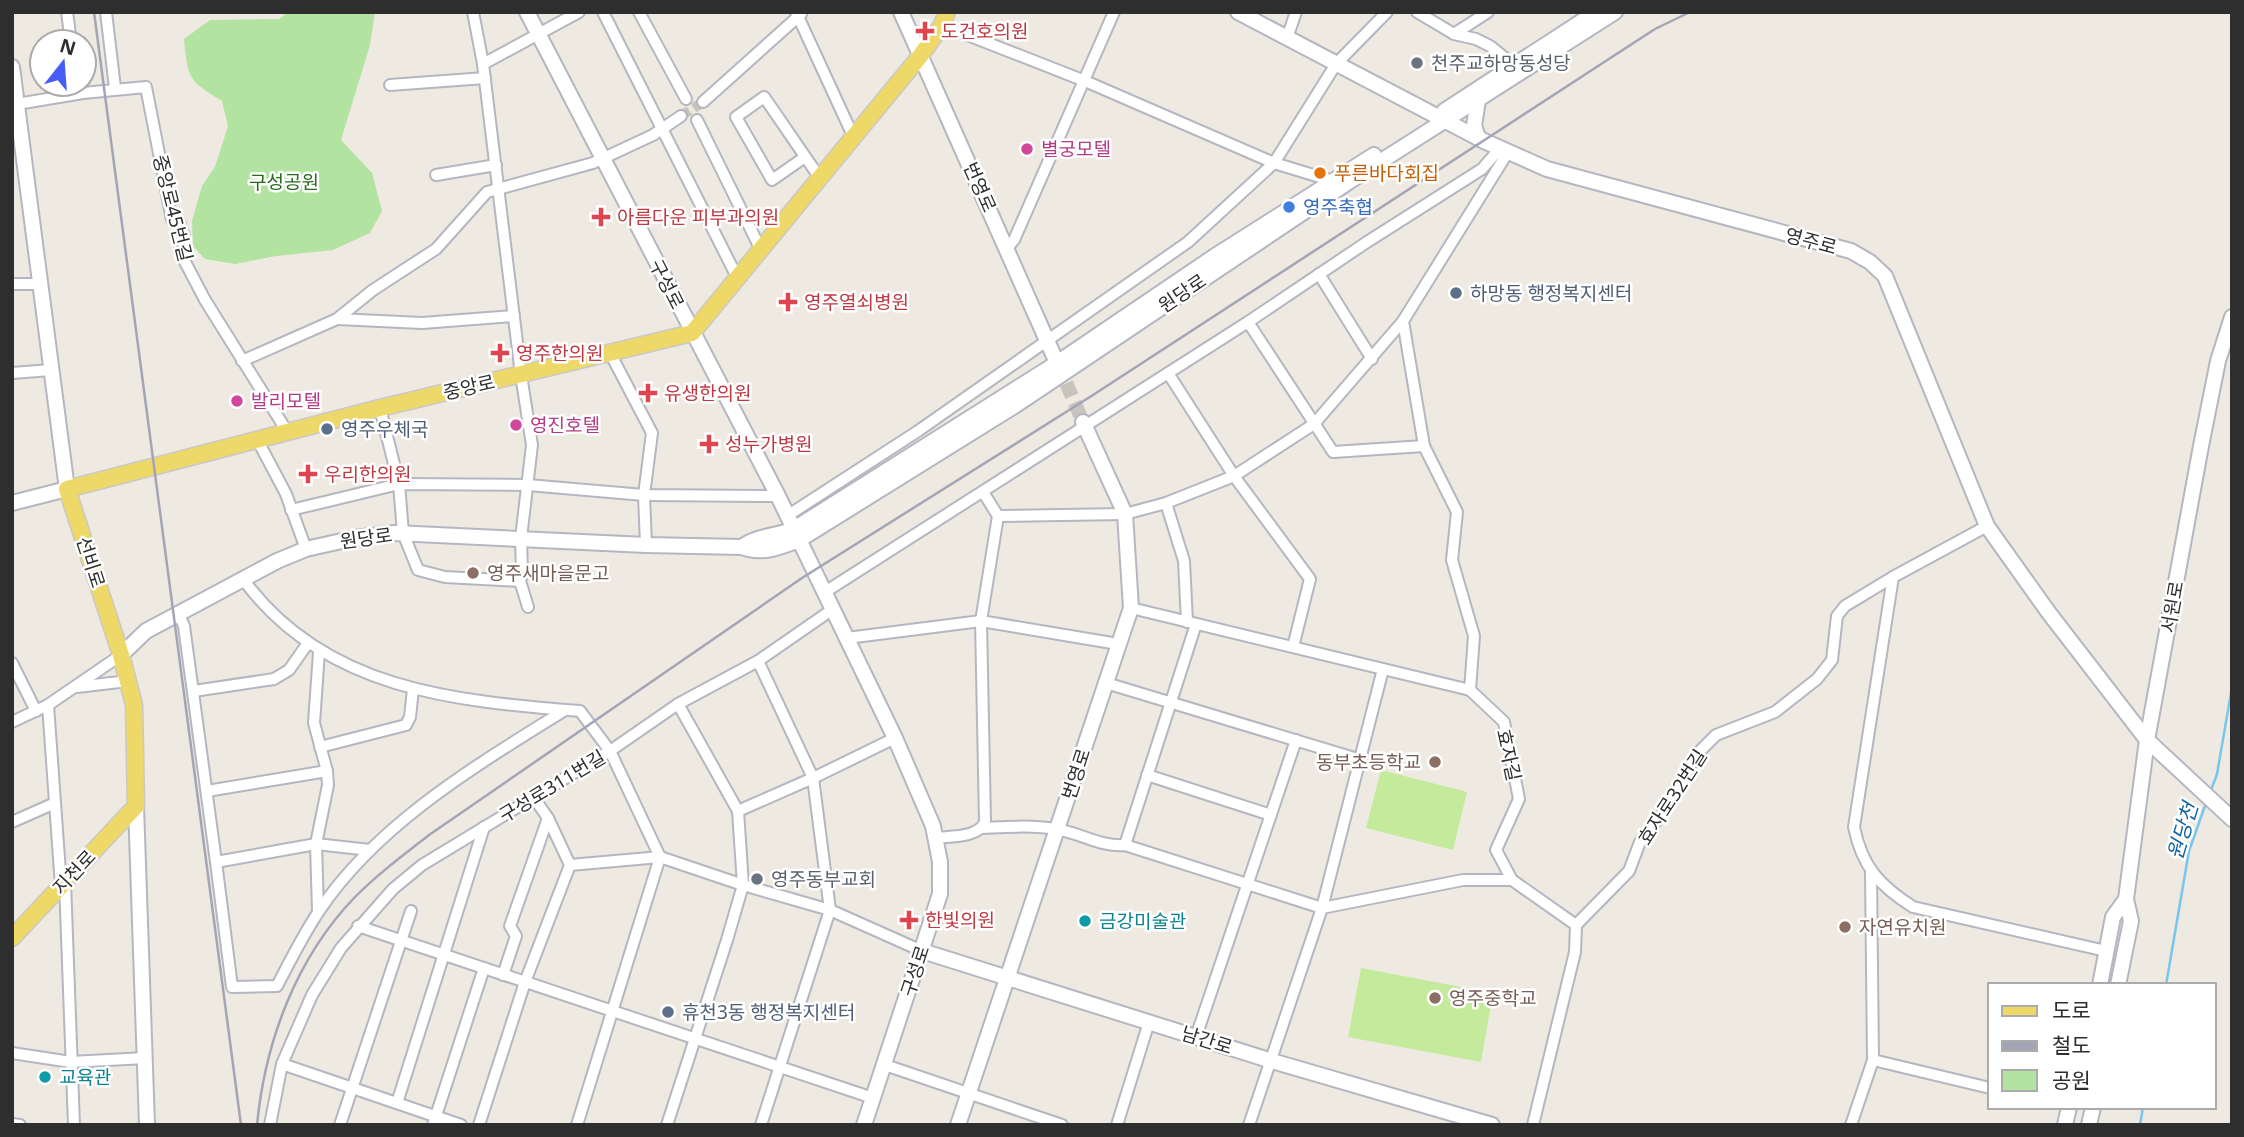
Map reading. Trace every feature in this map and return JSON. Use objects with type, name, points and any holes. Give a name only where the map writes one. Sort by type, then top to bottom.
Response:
[{"type":"main road","name":"구성로","points":[[527,12],[778,496],[895,738],[933,826],[940,862],[940,894],[864,1125]]},
{"type":"main road","name":"번영로","points":[[901,12],[1058,363]]},
{"type":"main road","name":"영주로","points":[[1238,12],[1478,137],[1547,169],[1851,251],[1870,262],[1885,276],[1987,526],[2049,613],[2147,740],[2231,819]]},
{"type":"main road","name":"원당로","points":[[121,655],[146,631],[277,561],[306,549],[355,538],[402,533],[743,547],[750,541],[781,535],[1016,405],[1339,189],[1595,12]]},
{"type":"main road","name":"원당로","points":[[793,529],[1058,363],[1215,256],[1333,180],[1478,100],[1517,68],[1615,12]]},
{"type":"main road","points":[[692,333],[921,55],[944,18]]},
{"type":"main road","name":"선비로","points":[[13,76],[66,489],[121,655],[134,705],[147,1125]]},
{"type":"main road","points":[[1478,100],[1474,126],[1478,137]]},
{"type":"main road","name":"서원로","points":[[2118,983],[2131,921],[2126,899],[2147,740],[2218,361],[2232,317]]},
{"type":"main road","name":"중앙로","points":[[12,503],[380,408],[692,333]]},
{"type":"main road","name":"번영로","points":[[958,1125],[1131,608],[1125,514],[1084,424]]},
{"type":"main road","name":"지천로","points":[[13,937],[136,806]]},
{"type":"main road","name":"서원로","points":[[2100,983],[2113,917],[2126,899]]},
{"type":"main road","name":"남간로","points":[[922,951],[1196,1037],[1492,1125]]},
{"type":"street","points":[[106,12],[115,88]]},
{"type":"street","points":[[473,12],[485,78],[521,375],[532,444],[521,538],[520,580],[528,607]]},
{"type":"street","points":[[483,64],[579,12]]},
{"type":"street","points":[[603,12],[738,279]]},
{"type":"street","points":[[639,12],[686,99]]},
{"type":"street","points":[[1007,248],[1014,240],[1114,12]]},
{"type":"street","points":[[1287,38],[1296,12]]},
{"type":"street","points":[[793,529],[918,431],[1188,242],[1274,163],[1336,64],[1387,12]]},
{"type":"street","points":[[1417,12],[1454,34],[1476,39],[1517,68]]},
{"type":"street","points":[[1454,34],[1488,12]]},
{"type":"street","points":[[703,102],[799,14],[853,138]]},
{"type":"street","points":[[944,18],[1274,163],[1333,180]]},
{"type":"street","points":[[390,85],[485,78]]},
{"type":"street","name":"중앙로45번길","points":[[98,88],[146,86],[172,220],[178,219],[184,236],[183,258],[205,300],[288,433]]},
{"type":"street","points":[[805,157],[772,180],[736,117],[764,97],[820,178]]},
{"type":"street","name":"중앙로45번길","points":[[17,104],[41,98]]},
{"type":"street","points":[[242,360],[337,318],[373,290],[436,249],[487,192],[603,159],[681,116]]},
{"type":"street","points":[[697,120],[761,250]]},
{"type":"street","points":[[825,592],[1482,169],[1494,154],[1508,152]]},
{"type":"street","points":[[998,516],[1125,514],[1166,503],[1234,476],[1314,424],[1403,321],[1508,152]]},
{"type":"street","points":[[436,175],[496,165]]},
{"type":"street","points":[[1319,274],[1372,359]]},
{"type":"street","points":[[12,285],[40,284]]},
{"type":"street","points":[[337,318],[422,323],[514,316]]},
{"type":"street","points":[[1131,608],[1470,690],[1474,636],[1452,560],[1457,512],[1424,446],[1403,321]]},
{"type":"street","points":[[1248,322],[1333,452],[1424,446]]},
{"type":"street","points":[[610,353],[652,433],[644,495],[646,545]]},
{"type":"street","points":[[12,373],[51,370]]},
{"type":"street","points":[[1168,373],[1234,476],[1310,579],[1293,647]]},
{"type":"street","points":[[380,408],[399,484],[402,533],[418,570],[445,577],[520,580]]},
{"type":"street","points":[[258,441],[286,494],[306,549]]},
{"type":"street","points":[[291,510],[399,484],[528,485],[644,495],[778,496]]},
{"type":"street","points":[[982,828],[985,822],[986,791],[981,621],[998,516],[983,492]]},
{"type":"street","points":[[1125,845],[1192,623],[1184,561],[1166,503]]},
{"type":"street","name":"효자로32번길","points":[[1576,925],[1629,871],[1640,842],[1668,806],[1696,755],[1716,735],[1776,712],[1817,680],[1832,660],[1837,616],[1845,606],[1893,576],[1987,526]]},
{"type":"street","points":[[1893,576],[1854,827],[1858,849],[1871,872],[1891,892],[1913,907],[2106,951]]},
{"type":"street","points":[[243,579],[260,603],[319,652],[354,668],[414,689],[460,700],[580,711],[610,751],[660,857],[578,1125]]},
{"type":"street","name":"구성로311번길","points":[[270,1125],[282,1064],[312,995],[358,926],[393,889],[422,865],[610,751],[678,704],[758,661],[833,609]]},
{"type":"street","points":[[179,615],[184,625],[194,691],[232,986],[277,986],[318,912],[370,850],[411,812],[565,710]]},
{"type":"street","points":[[847,638],[981,621],[1118,644]]},
{"type":"street","points":[[194,691],[274,679],[289,670],[308,643]]},
{"type":"street","points":[[318,912],[316,844],[328,785],[327,771],[314,723],[319,652]]},
{"type":"street","name":"원당로","points":[[12,722],[48,705],[121,655]]},
{"type":"street","points":[[758,661],[813,778],[830,910],[761,1125]]},
{"type":"street","points":[[12,663],[36,711]]},
{"type":"street","points":[[1250,1125],[1322,908],[1383,669]]},
{"type":"street","points":[[74,687],[128,681]]},
{"type":"street","points":[[1106,683],[1361,760]]},
{"type":"street","points":[[320,747],[406,725],[410,718],[414,689]]},
{"type":"street","name":"효자길","points":[[1470,690],[1504,722],[1519,799],[1496,850],[1512,880],[1576,925]]},
{"type":"street","points":[[667,1125],[743,885],[738,811],[678,704]]},
{"type":"street","points":[[48,705],[63,884],[74,1125]]},
{"type":"street","points":[[738,811],[895,738]]},
{"type":"street","points":[[1196,1037],[1296,740]]},
{"type":"street","points":[[207,791],[327,771]]},
{"type":"street","points":[[1147,775],[1271,815]]},
{"type":"street","points":[[479,1125],[525,982],[570,864],[548,818],[534,798]]},
{"type":"street","points":[[12,822],[55,803]]},
{"type":"street","points":[[503,975],[516,936],[510,926],[548,818]]},
{"type":"street","points":[[397,1103],[484,827]]},
{"type":"street","points":[[935,838],[974,833],[982,828],[1057,829],[1110,846],[1125,845],[1322,908],[1463,880],[1512,880]]},
{"type":"street","points":[[216,862],[316,844],[370,850]]},
{"type":"street","points":[[570,864],[660,857],[830,910],[922,951]]},
{"type":"street","points":[[1851,1125],[1873,1060],[1871,872]]},
{"type":"street","points":[[340,1125],[411,911]]},
{"type":"street","points":[[1533,1125],[1575,952],[1576,925]]},
{"type":"street","points":[[358,926],[873,1098]]},
{"type":"street","points":[[435,1120],[484,968]]},
{"type":"street","points":[[1116,1125],[1149,1022]]},
{"type":"street","points":[[12,1053],[71,1062],[145,1058]]},
{"type":"street","points":[[1873,1060],[1988,1088]]},
{"type":"street","points":[[282,1064],[397,1103],[435,1120],[461,1125]]},
{"type":"street","points":[[885,1065],[1062,1125]]},
{"type":"street","points":[[12,1124],[20,1125]]},
{"type":"green space","name":"구성공원","points":[[288,12],[375,12],[370,45],[341,140],[372,173],[382,211],[370,233],[333,250],[276,256],[235,264],[205,259],[193,246],[192,221],[202,186],[215,167],[228,126],[222,101],[202,88],[192,77],[184,39],[210,20],[279,19]]},
{"type":"green space","points":[[1381,770],[1467,792],[1453,850],[1366,828]]},
{"type":"green space","points":[[1361,968],[1493,993],[1481,1062],[1348,1037]]},
{"type":"waterway","name":"원당천","points":[[2211,790],[2217,774],[2232,687]]},
{"type":"waterway","name":"원당천","points":[[2166,983],[2189,851],[2206,803]]},
{"type":"waterway","name":"원당천","points":[[2140,1125],[2143,1109]]},
{"type":"tunnel","points":[[681,116],[703,102]]},
{"type":"tunnel","points":[[1058,364],[1083,422]]},
{"type":"railway","points":[[94,12],[241,1125]]},
{"type":"railway","points":[[257,1125],[267,1063],[276,1032],[300,974],[316,947],[355,897],[429,835],[802,578],[1093,395],[1655,29],[1690,12]]},
{"type":"place","name":"도건호의원","points":[[925,31]]},
{"type":"place","name":"천주교하망동성당","points":[[1417,63]]},
{"type":"place","name":"별궁모텔","points":[[1027,149]]},
{"type":"place","name":"푸른바다회집","points":[[1320,173]]},
{"type":"place","name":"영주축협","points":[[1289,207]]},
{"type":"place","name":"아름다운 피부과의원","points":[[601,217]]},
{"type":"place","name":"하망동 행정복지센터","points":[[1456,293]]},
{"type":"place","name":"영주열쇠병원","points":[[788,302]]},
{"type":"place","name":"영주한의원","points":[[500,353]]},
{"type":"place","name":"유생한의원","points":[[648,393]]},
{"type":"place","name":"발리모텔","points":[[237,401]]},
{"type":"place","name":"영진호텔","points":[[516,425]]},
{"type":"place","name":"영주우체국","points":[[327,429]]},
{"type":"place","name":"성누가병원","points":[[709,444]]},
{"type":"place","name":"우리한의원","points":[[308,474]]},
{"type":"place","name":"영주새마을문고","points":[[473,573]]},
{"type":"place","name":"동부초등학교","points":[[1435,762]]},
{"type":"place","name":"영주동부교회","points":[[757,879]]},
{"type":"place","name":"한빛의원","points":[[909,920]]},
{"type":"place","name":"금강미술관","points":[[1085,921]]},
{"type":"place","name":"자연유치원","points":[[1845,927]]},
{"type":"place","name":"영주중학교","points":[[1435,998]]},
{"type":"place","name":"휴천3동 행정복지센터","points":[[668,1012]]},
{"type":"place","name":"교육관","points":[[45,1077]]}]
